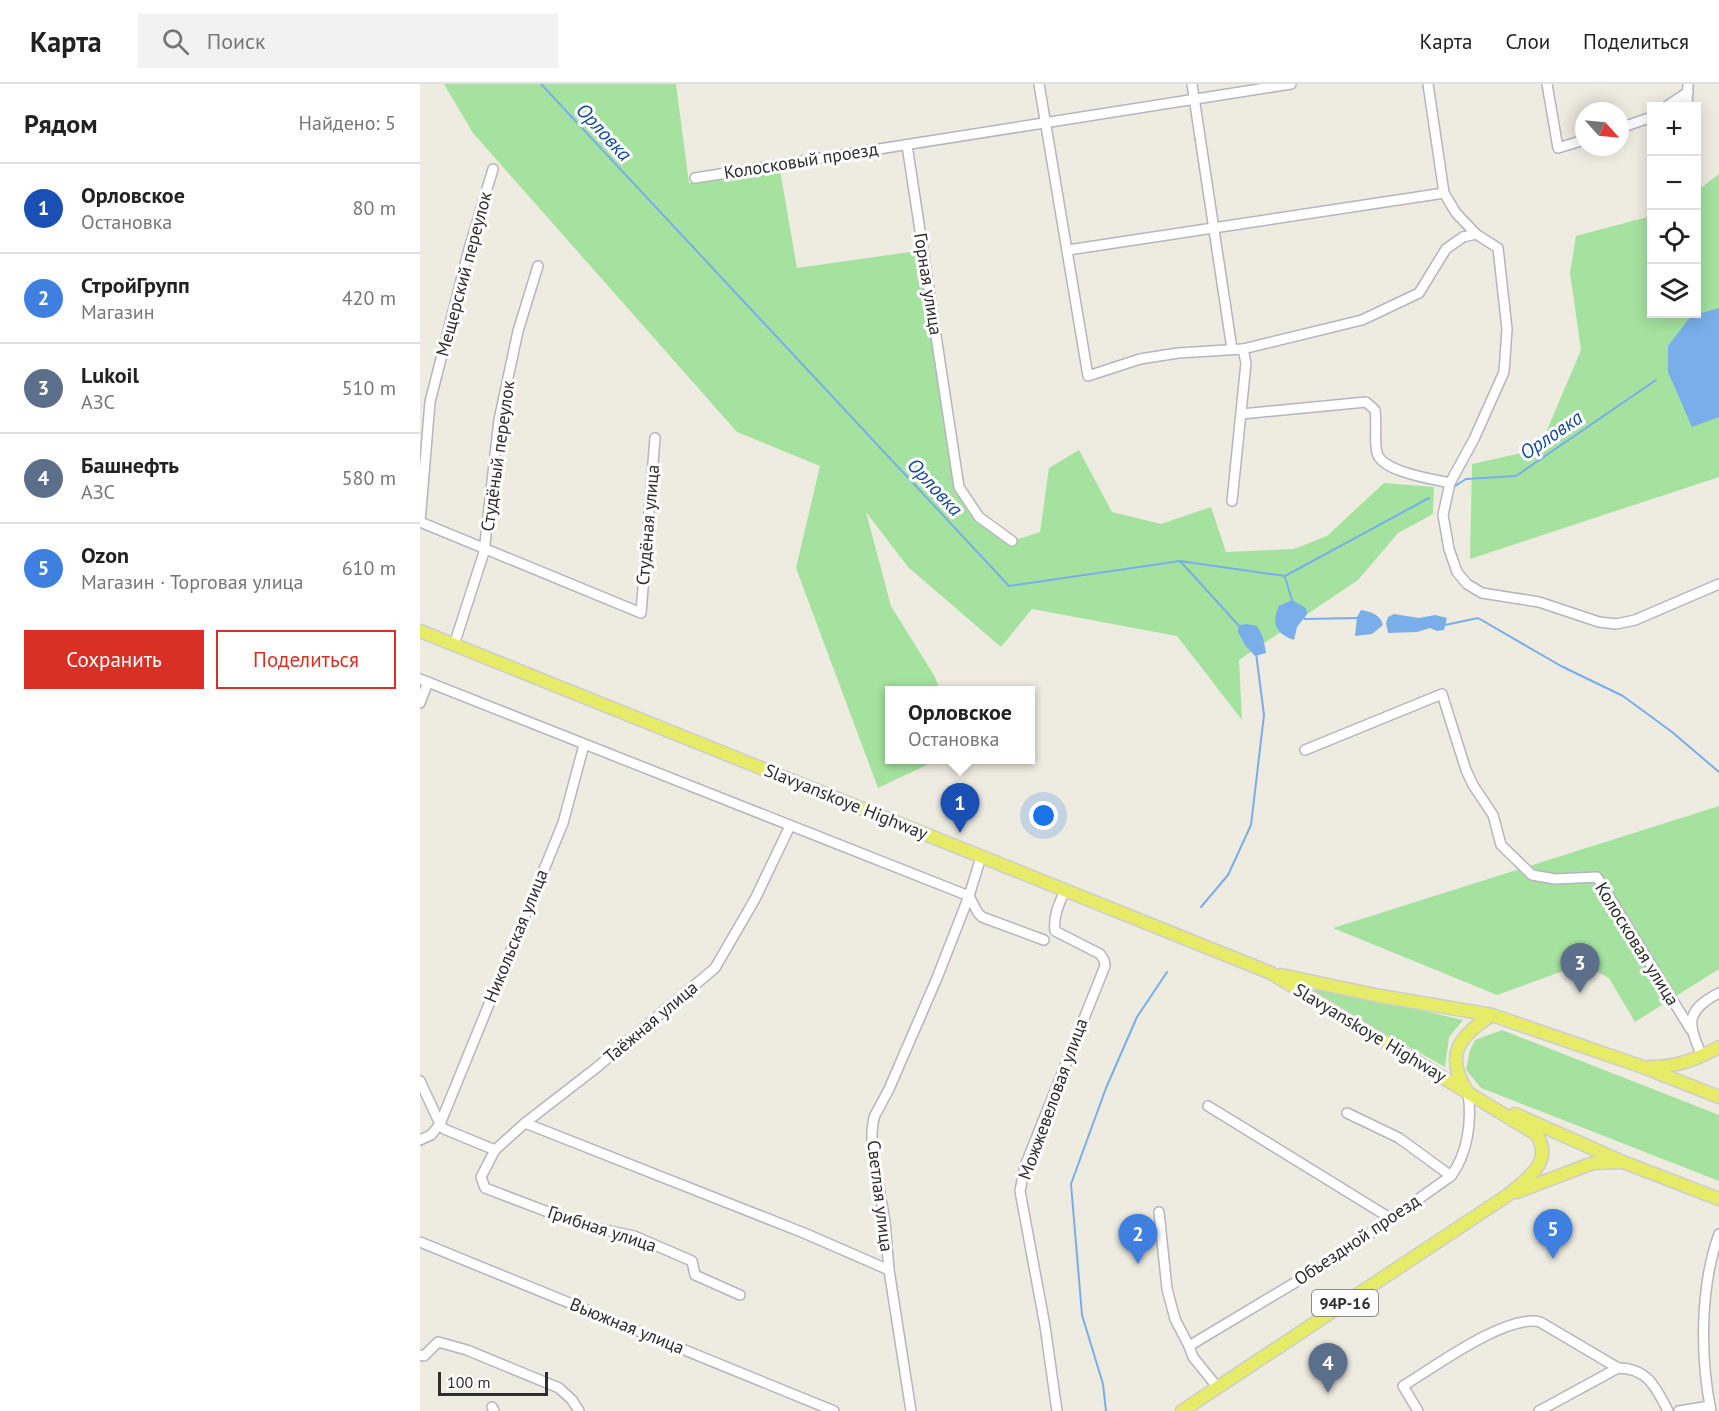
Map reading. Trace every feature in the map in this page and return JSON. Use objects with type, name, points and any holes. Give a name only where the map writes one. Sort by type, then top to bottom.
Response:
[{"type":"main road","name":"Slavyanskoye Highway","points":[[420,631],[1271,973],[1468,1093]]},
{"type":"main road","name":"Slavyanskoye Highway","points":[[1271,973],[1380,996],[1492,1015],[1643,1067],[1719,1097]]},
{"type":"main road","points":[[1468,1093],[1460,1080],[1456,1066],[1458,1048],[1466,1033],[1492,1015]]},
{"type":"main road","points":[[1643,1067],[1668,1067],[1702,1056],[1719,1047]]},
{"type":"main road","name":"94Р-16","points":[[1468,1093],[1623,1162],[1719,1199]]},
{"type":"main road","name":"94Р-16","points":[[1182,1411],[1508,1195],[1537,1167],[1542,1158],[1542,1142],[1536,1134],[1468,1093]]},
{"type":"main road","name":"94Р-16","points":[[1508,1195],[1593,1163],[1623,1162]]},
{"type":"street","points":[[1039,84],[1088,376],[1140,360],[1178,353],[1243,349],[1362,320],[1419,293],[1446,249],[1463,237],[1476,234]]},
{"type":"street","points":[[1192,84],[1232,349]]},
{"type":"street","points":[[907,145],[1291,84]]},
{"type":"street","points":[[1428,84],[1444,193],[1456,213],[1476,234],[1498,248],[1507,329],[1504,372],[1474,439],[1450,483],[1443,515],[1449,549],[1461,579],[1482,593],[1539,602],[1599,622],[1624,623],[1719,584]]},
{"type":"street","points":[[1547,84],[1558,148],[1575,143]]},
{"type":"street","points":[[1672,102],[1688,88]]},
{"type":"street","points":[[1629,125],[1647,119]]},
{"type":"street","name":"Колосковый проезд","points":[[695,178],[907,145]]},
{"type":"street","name":"Горная улица","points":[[907,145],[959,487],[979,517],[1012,541]]},
{"type":"street","name":"Мещерский переулок","points":[[420,522],[430,402],[469,249],[493,169]]},
{"type":"street","points":[[1068,250],[1444,193]]},
{"type":"street","name":"Студёный переулок","points":[[454,645],[484,549],[499,420],[518,331],[538,266]]},
{"type":"street","points":[[1232,501],[1245,363],[1243,349]]},
{"type":"street","points":[[1241,414],[1366,402],[1375,410],[1377,453],[1383,462],[1395,469],[1450,483]]},
{"type":"street","name":"Студёная улица","points":[[484,549],[640,613],[655,438]]},
{"type":"street","points":[[420,522],[484,549]]},
{"type":"street","points":[[420,704],[424,680],[969,896],[982,916],[1044,940]]},
{"type":"street","name":"Колосковая улица","points":[[1305,750],[1442,694],[1466,770],[1473,785],[1493,814],[1501,845],[1532,874],[1555,879],[1597,877],[1691,1030],[1702,1056]]},
{"type":"street","name":"Никольская улица","points":[[440,1124],[563,823],[584,745]]},
{"type":"street","name":"Таёжная улица","points":[[485,1188],[481,1177],[495,1150],[715,968],[755,898],[790,826]]},
{"type":"street","name":"Светлая улица","points":[[911,1411],[889,1270],[885,1222],[872,1147],[874,1117],[889,1089],[933,988],[969,896],[981,857]]},
{"type":"street","name":"Можжевеловая улица","points":[[1057,1411],[1045,1326],[1020,1191],[1022,1177],[1105,966],[1100,954],[1054,931],[1056,912],[1065,890]]},
{"type":"street","name":"Колосковая улица","points":[[1691,1030],[1692,1018],[1697,1008],[1706,999],[1719,993]]},
{"type":"street","points":[[420,1081],[444,1129],[495,1150]]},
{"type":"street","points":[[1347,1113],[1399,1138],[1451,1176],[1460,1163],[1469,1126],[1468,1093]]},
{"type":"street","points":[[1208,1106],[1390,1218]]},
{"type":"street","points":[[525,1123],[804,1233],[889,1270]]},
{"type":"street","points":[[420,1140],[431,1135],[440,1124]]},
{"type":"street","name":"Объездной проезд","points":[[1189,1346],[1331,1261],[1451,1176]]},
{"type":"street","name":"Грибная улица","points":[[485,1188],[582,1225],[634,1236],[663,1248],[692,1261],[696,1275],[740,1295]]},
{"type":"street","points":[[1159,1212],[1167,1289],[1175,1319],[1193,1357],[1218,1388]]},
{"type":"street","points":[[1679,1411],[1710,1409],[1706,1368],[1706,1291],[1719,1233]]},
{"type":"street","name":"Вьюжная улица","points":[[420,1242],[834,1411]]},
{"type":"street","points":[[1418,1411],[1403,1386],[1497,1329],[1531,1319],[1540,1322],[1618,1368]]},
{"type":"street","points":[[420,1355],[424,1356],[438,1342],[444,1343],[558,1388],[572,1400],[579,1411]]},
{"type":"street","points":[[1539,1411],[1618,1368],[1640,1371],[1668,1411]]},
{"type":"green space","points":[[444,84],[676,84],[689,183],[780,170],[797,268],[917,251],[955,490],[976,520],[1012,541],[1040,532],[1049,468],[1079,450],[1112,512],[1161,524],[1211,507],[1226,552],[1294,549],[1327,536],[1384,483],[1434,487],[1433,514],[1398,533],[1358,580],[1239,660],[1242,720],[1177,636],[1032,609],[1001,647],[908,567],[866,512],[891,606],[938,686],[885,686],[885,764],[929,764],[878,788],[796,568],[820,466],[737,432],[473,133]]},
{"type":"green space","points":[[1719,174],[1719,477],[1470,559],[1472,464],[1539,449],[1581,350],[1570,273],[1576,236],[1647,217],[1647,318],[1701,318],[1701,188]]},
{"type":"green space","points":[[1719,806],[1719,969],[1635,1022],[1609,978],[1582,964],[1497,995],[1333,928]]},
{"type":"green space","points":[[1288,980],[1463,1020],[1449,1037],[1445,1067]]},
{"type":"green space","points":[[1502,1030],[1719,1115],[1719,1181],[1481,1088],[1466,1070],[1470,1050],[1475,1040]]},
{"type":"water","points":[[1719,308],[1719,417],[1692,427],[1668,372],[1668,346],[1689,318],[1701,318],[1701,313]]},
{"type":"water","points":[[1292,600],[1306,608],[1307,614],[1297,627],[1294,640],[1283,635],[1275,623],[1279,606]]},
{"type":"water","points":[[1361,610],[1377,616],[1383,625],[1372,634],[1355,636],[1357,617]]},
{"type":"water","points":[[1394,614],[1419,618],[1435,615],[1447,618],[1444,630],[1437,631],[1430,628],[1417,632],[1388,633],[1386,623],[1388,617]]},
{"type":"water","points":[[1239,625],[1257,626],[1263,637],[1266,653],[1255,656],[1245,645],[1238,632]]},
{"type":"waterway","name":"Орловка","points":[[541,84],[1009,586],[1180,561],[1285,576],[1429,498]]},
{"type":"waterway","name":"Орловка","points":[[1452,488],[1466,479],[1516,476],[1656,380]]},
{"type":"waterway","points":[[1180,561],[1241,628]]},
{"type":"waterway","points":[[1285,577],[1292,600]]},
{"type":"waterway","points":[[1303,617],[1305,619],[1360,618]]},
{"type":"waterway","points":[[1445,625],[1478,618],[1561,666],[1623,696],[1672,732],[1719,772]]},
{"type":"waterway","points":[[1201,907],[1228,875],[1251,825],[1264,715],[1256,653]]},
{"type":"waterway","points":[[1106,1411],[1103,1384],[1082,1315],[1071,1184],[1106,1088],[1137,1017],[1167,972]]},
{"type":"place","name":"Орловское","points":[[960,833]]},
{"type":"place","name":"Lukoil","points":[[1580,993]]},
{"type":"place","name":"Ozon","points":[[1553,1259]]},
{"type":"place","name":"СтройГрупп","points":[[1138,1264]]},
{"type":"place","name":"Башнефть","points":[[1328,1393]]}]
